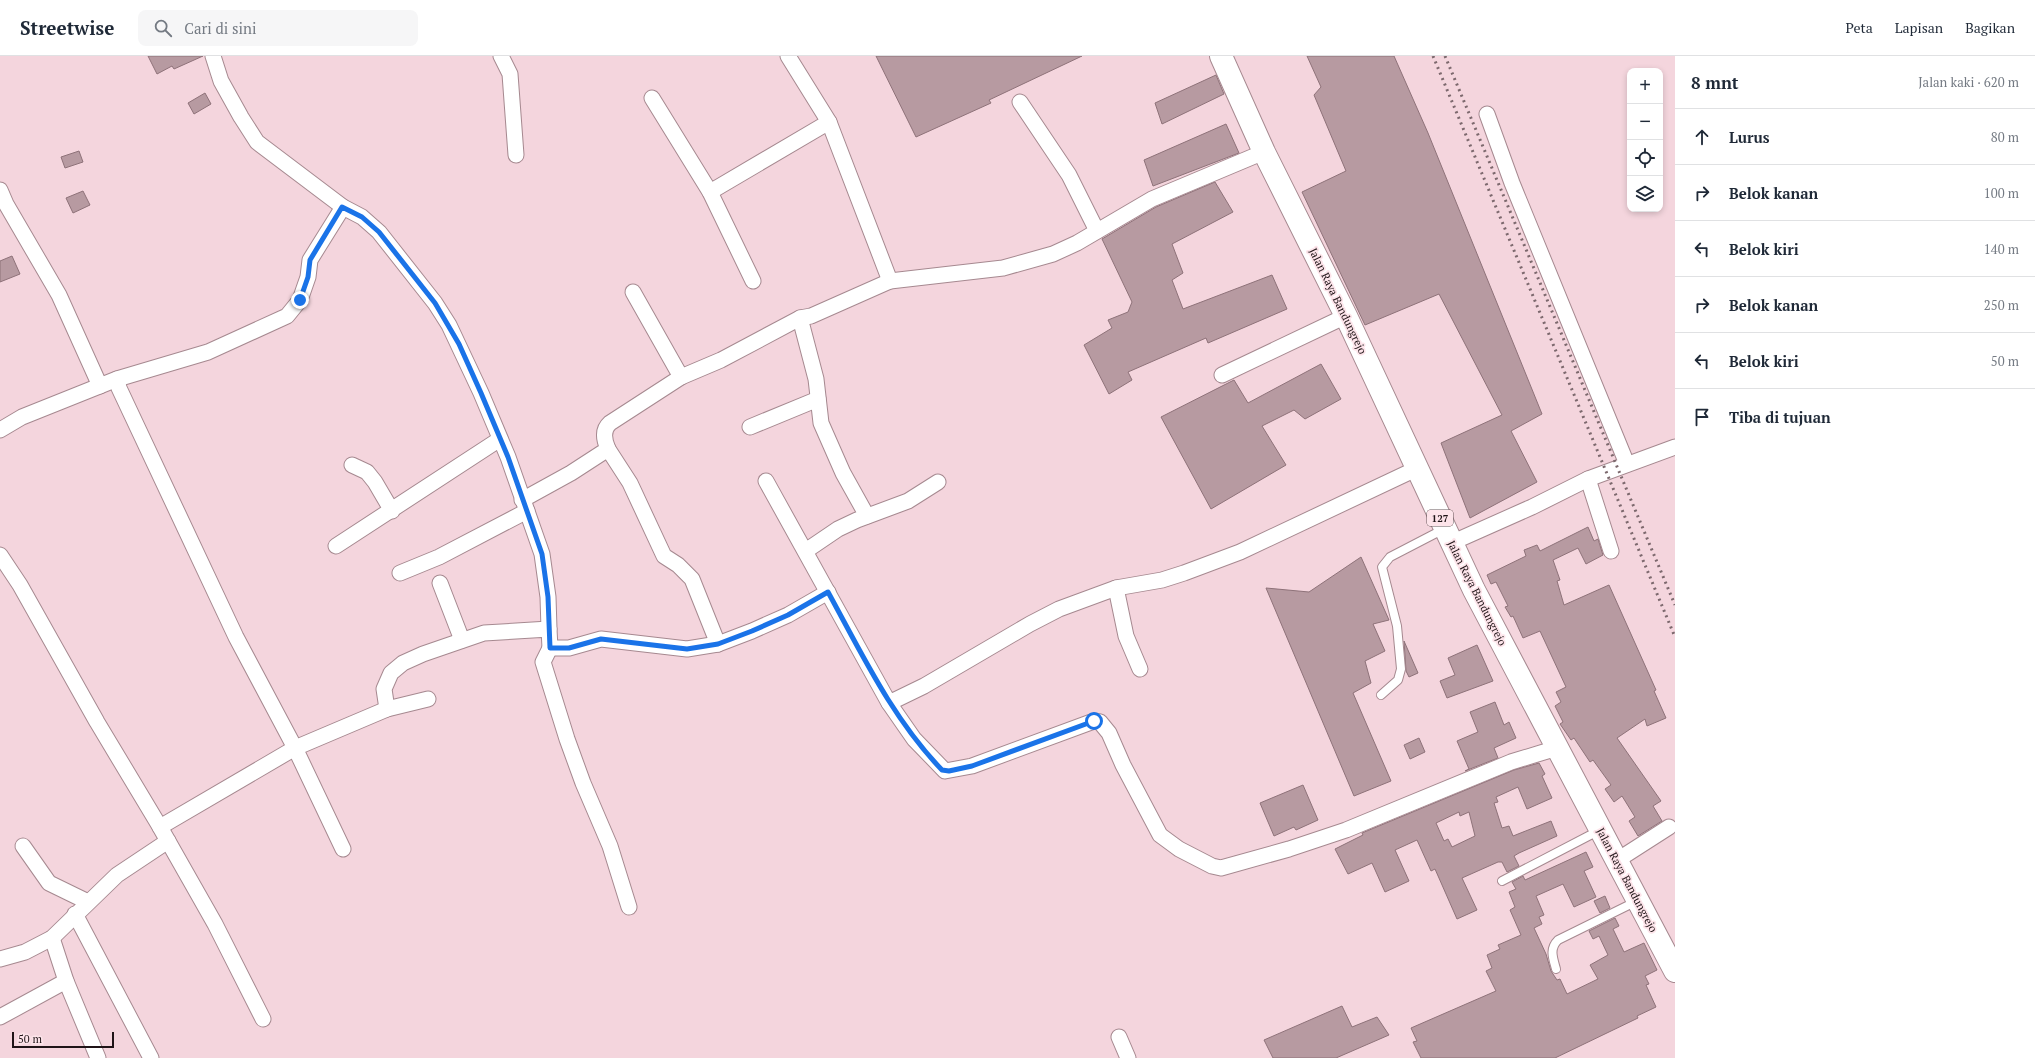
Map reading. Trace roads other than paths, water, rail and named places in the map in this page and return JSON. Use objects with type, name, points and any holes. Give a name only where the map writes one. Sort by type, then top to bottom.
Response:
[{"type":"main road","name":"Jalan Raya Bandungrejo","points":[[1223,57],[1264,152],[1346,316],[1474,590],[1675,972]]},
{"type":"street","points":[[213,56],[221,81],[257,142],[342,207],[362,217],[379,232],[435,303],[459,344],[500,439],[542,554],[548,597],[550,648],[543,662],[583,783],[610,846],[629,907]]},
{"type":"street","points":[[501,56],[510,74],[516,155]]},
{"type":"street","points":[[788,56],[829,122],[890,281]]},
{"type":"street","points":[[652,98],[710,192],[753,281]]},
{"type":"street","points":[[1020,102],[1069,175],[1097,231]]},
{"type":"street","points":[[1486,114],[1512,183],[1627,464]]},
{"type":"street","points":[[710,192],[829,122]]},
{"type":"street","points":[[718,644],[692,579],[664,556],[630,482],[604,442],[605,426],[681,377],[721,360],[800,318],[810,316],[890,281],[1003,268],[1030,262],[1053,254],[1163,194],[1264,152]]},
{"type":"street","points":[[0,190],[6,204],[59,295],[100,386]]},
{"type":"street","points":[[0,430],[22,417],[117,379],[208,352],[287,316],[300,300],[308,277],[310,260],[342,207]]},
{"type":"street","points":[[633,292],[681,377]]},
{"type":"street","points":[[1222,375],[1346,316]]},
{"type":"street","points":[[800,318],[816,379],[821,423],[844,473],[868,516]]},
{"type":"street","points":[[117,379],[119,388],[146,449],[236,637],[294,748],[343,849]]},
{"type":"street","points":[[750,427],[818,399]]},
{"type":"street","points":[[336,546],[392,511],[500,439]]},
{"type":"street","points":[[1448,536],[1532,507],[1588,479],[1675,447]]},
{"type":"street","points":[[400,573],[440,557],[525,505],[608,449]]},
{"type":"street","points":[[352,465],[367,472],[375,482],[392,511]]},
{"type":"street","points":[[889,703],[924,686],[1030,624],[1060,609],[1116,588],[1162,580],[1240,552],[1418,468]]},
{"type":"street","points":[[1588,479],[1611,551]]},
{"type":"street","points":[[766,481],[889,703],[914,739],[945,771],[972,766],[1094,721],[1100,722],[1109,733],[1123,765],[1160,835],[1179,849],[1212,866],[1221,868],[1289,849],[1346,830],[1511,762],[1557,748]]},
{"type":"street","points":[[804,548],[810,548],[838,529],[908,500],[938,482]]},
{"type":"street","points":[[0,555],[20,585],[97,722],[160,826],[215,924],[263,1019]]},
{"type":"street","points":[[440,582],[462,640]]},
{"type":"street","points":[[1116,588],[1126,636],[1140,669]]},
{"type":"street","points":[[550,648],[569,648],[601,639],[687,649],[718,644],[788,615],[828,592]]},
{"type":"street","points":[[387,709],[384,689],[391,673],[403,663],[423,654],[484,633],[549,629]]},
{"type":"street","points":[[160,826],[294,748],[387,709],[428,699]]},
{"type":"street","points":[[1616,861],[1669,827]]},
{"type":"street","points":[[0,959],[25,952],[52,938],[75,914],[117,875],[168,841]]},
{"type":"street","points":[[23,846],[49,882],[54,886],[66,890],[88,902]]},
{"type":"street","points":[[75,914],[151,1058]]},
{"type":"street","points":[[52,938],[66,981],[98,1058]]},
{"type":"street","points":[[0,1016],[66,981]]},
{"type":"street","points":[[1119,1037],[1128,1058]]},
{"type":"lane","points":[[1381,696],[1398,680],[1401,670],[1398,633],[1382,567],[1390,557],[1448,536]]},
{"type":"lane","points":[[1502,881],[1600,830]]},
{"type":"lane","points":[[1556,970],[1552,948],[1558,940],[1638,901]]},
{"type":"railway","points":[[1433,56],[1675,637]]},
{"type":"railway","points":[[1445,56],[1675,605]]}]
